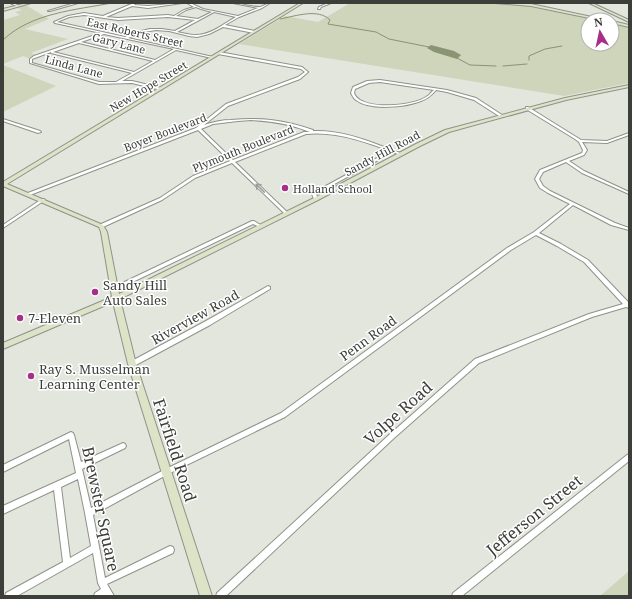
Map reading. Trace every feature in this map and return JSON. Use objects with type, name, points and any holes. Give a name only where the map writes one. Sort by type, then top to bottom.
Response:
[{"type":"street","points":[[11,3],[18,6]]},
{"type":"street","points":[[3,10],[30,3]]},
{"type":"street","points":[[49,11],[77,3]]},
{"type":"street","points":[[103,17],[137,3]]},
{"type":"street","points":[[132,5],[148,7],[181,3]]},
{"type":"street","points":[[188,3],[195,7],[238,17]]},
{"type":"street","points":[[234,3],[261,8]]},
{"type":"street","points":[[126,38],[138,31],[148,29],[175,32],[189,36],[211,33],[238,17],[261,8],[269,3]]},
{"type":"street","name":"New Hope Street","points":[[3,184],[302,3]]},
{"type":"street","points":[[319,9],[320,7],[330,3]]},
{"type":"street","points":[[496,3],[515,3],[536,6],[580,15]]},
{"type":"street","points":[[590,3],[629,21]]},
{"type":"street","points":[[174,16],[184,10],[195,7]]},
{"type":"street","points":[[175,32],[214,12]]},
{"type":"street","name":"East Roberts Street","points":[[103,17],[90,14],[79,14],[67,16],[55,22],[212,57]]},
{"type":"street","points":[[103,17],[123,19],[153,16],[174,16],[198,20]]},
{"type":"street","points":[[224,26],[254,32]]},
{"type":"street","points":[[51,51],[104,33]]},
{"type":"street","name":"Gary Lane","points":[[78,42],[156,61]]},
{"type":"street","name":"Linda Lane","points":[[117,83],[176,49]]},
{"type":"street","points":[[51,51],[134,73]]},
{"type":"street","name":"Linda Lane","points":[[51,51],[31,59],[31,63],[33,65],[99,83],[132,82],[160,89]]},
{"type":"street","points":[[219,54],[302,68],[307,72],[299,78],[227,105],[198,128],[286,214]]},
{"type":"street","points":[[436,89],[433,94],[425,99],[390,107],[376,106],[359,101],[353,97],[352,93],[353,89],[358,85],[374,81],[396,82],[436,89],[469,97],[500,115]]},
{"type":"street","name":"Sandy Hill Road","points":[[3,346],[286,214],[447,131],[528,108],[629,86]]},
{"type":"street","points":[[528,108],[580,141],[585,150],[584,154],[541,171],[537,179],[544,190],[613,224],[629,229]]},
{"type":"street","name":"Boyer Boulevard","points":[[29,194],[212,123],[229,120],[262,118],[286,123],[313,132]]},
{"type":"street","points":[[3,120],[39,132]]},
{"type":"street","name":"Plymouth Boulevard","points":[[101,226],[161,199],[194,177],[298,135],[313,132],[343,135],[400,154]]},
{"type":"street","points":[[580,141],[607,142],[629,134]]},
{"type":"street","points":[[316,199],[314,194],[393,151]]},
{"type":"street","points":[[567,161],[583,172],[629,193]]},
{"type":"street","points":[[3,184],[101,226]]},
{"type":"street","points":[[3,227],[42,200]]},
{"type":"street","name":"Penn Road","points":[[89,513],[166,472],[282,415],[509,249],[536,233],[572,204]]},
{"type":"street","points":[[115,294],[253,222],[260,226]]},
{"type":"street","name":"Fairfield Road","points":[[101,226],[104,232],[115,294],[132,364],[206,596]]},
{"type":"street","points":[[536,233],[586,261],[628,306]]},
{"type":"street","name":"Riverview Road","points":[[132,364],[208,323],[268,288]]},
{"type":"street","name":"Volpe Road","points":[[220,596],[391,436],[478,361],[591,315],[628,306]]},
{"type":"street","name":"Brewster Square","points":[[3,469],[71,435],[89,513],[95,548],[106,590]]},
{"type":"street","points":[[78,467],[123,446]]},
{"type":"street","name":"Jefferson Street","points":[[456,596],[629,457]]},
{"type":"street","points":[[3,510],[80,475]]},
{"type":"street","points":[[57,486],[67,564]]},
{"type":"street","points":[[9,596],[95,548]]},
{"type":"street","points":[[98,596],[170,550]]},
{"type":"shaded area","points":[[350,3],[472,3],[522,5],[580,16],[580,52],[620,52],[620,25],[629,27],[629,83],[564,96],[239,44],[285,16],[318,22]]},
{"type":"shaded area","points":[[24,4],[49,19],[25,29],[68,39],[31,53],[38,56],[31,59],[23,56],[3,64],[3,20],[20,15],[15,12],[22,10],[15,7]]},
{"type":"shaded area","points":[[431,45],[454,51],[461,55],[457,59],[434,52],[427,48]]},
{"type":"shaded area","points":[[3,65],[56,86],[3,112]]},
{"type":"shaded area","points":[[629,571],[629,596],[600,596]]},
{"type":"waterway","points":[[3,40],[14,31],[40,18],[112,3]]},
{"type":"waterway","points":[[280,19],[306,14],[319,14],[330,20],[328,24],[376,32],[389,39],[429,47]]},
{"type":"waterway","points":[[529,60],[529,56],[545,49],[562,46]]},
{"type":"waterway","points":[[457,58],[470,65],[496,66]]},
{"type":"waterway","points":[[503,66],[527,64]]},
{"type":"place","name":"Holland School","points":[[285,188]]},
{"type":"place","name":"Sandy Hill Auto Sales","points":[[95,292]]},
{"type":"place","name":"7-Eleven","points":[[20,318]]},
{"type":"place","name":"Ray S. Musselman Learning Center","points":[[31,376]]}]
